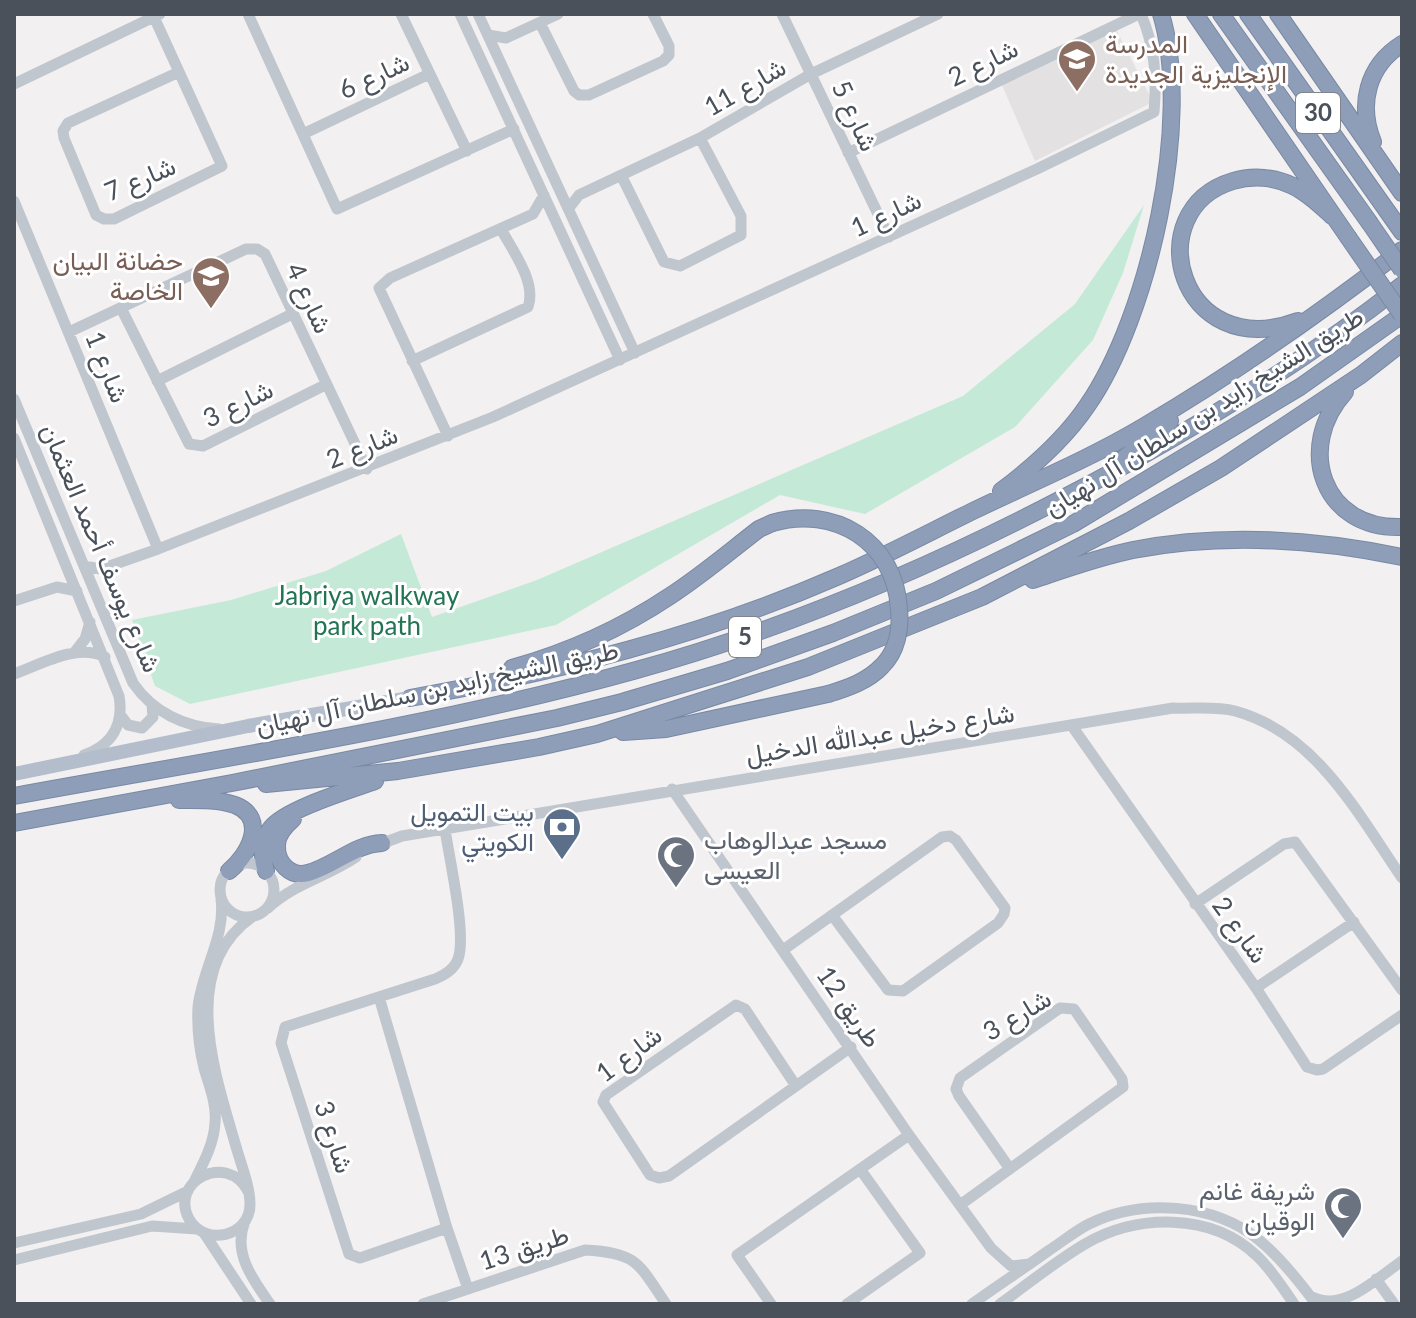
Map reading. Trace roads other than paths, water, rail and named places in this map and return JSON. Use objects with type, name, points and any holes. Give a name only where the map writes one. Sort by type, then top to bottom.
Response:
[{"type":"highway","points":[[980,507],[1022,475],[1077,420],[1107,370],[1130,316],[1153,241],[1169,154],[1172,76],[1161,14]]},
{"type":"highway","points":[[1195,14],[1402,315]]},
{"type":"highway","points":[[1204,14],[1247,68],[1292,116]]},
{"type":"highway","name":"30","points":[[1221,14],[1402,270]]},
{"type":"highway","name":"30","points":[[1248,14],[1402,232]]},
{"type":"highway","points":[[1278,14],[1402,193]]},
{"type":"highway","points":[[1382,166],[1367,127],[1366,96],[1379,65],[1402,44]]},
{"type":"highway","points":[[1318,313],[1285,326],[1264,330],[1243,329],[1222,321],[1204,309],[1189,288],[1181,265],[1181,242],[1188,220],[1205,197],[1224,184],[1246,179],[1268,178],[1288,184],[1302,191],[1332,216]]},
{"type":"highway","points":[[410,698],[585,662],[641,647],[744,613],[839,576],[1026,488],[1141,428],[1231,373],[1402,250]]},
{"type":"highway","name":"طريق الشيخ زايد بن سلطان آل نهيان","points":[[14,796],[496,706],[636,670],[758,632],[967,547],[1160,448],[1340,332],[1402,285]]},
{"type":"highway","name":"طريق الشيخ زايد بن سلطان آل نهيان","points":[[14,823],[492,732],[622,702],[741,666],[833,633],[936,591],[1073,524],[1300,387],[1402,315]]},
{"type":"highway","points":[[982,597],[1129,521],[1221,468],[1361,375],[1402,343]]},
{"type":"highway","points":[[1092,483],[1231,373]]},
{"type":"highway","points":[[1361,375],[1326,418],[1318,445],[1320,471],[1330,493],[1349,513],[1379,526],[1402,527]]},
{"type":"highway","points":[[232,783],[297,783],[398,771],[597,734],[666,729],[846,689],[872,676],[893,651],[900,619],[895,584],[879,552],[866,540],[836,522],[802,517],[772,523],[759,529],[668,597],[608,631],[530,663],[410,698]]},
{"type":"highway","points":[[597,734],[808,667],[982,597],[1112,555],[1198,542],[1311,543],[1402,557]]},
{"type":"highway","points":[[769,678],[877,627],[936,591]]},
{"type":"highway","points":[[269,875],[262,852],[267,833],[284,817],[398,771]]},
{"type":"highway","points":[[133,801],[212,801],[235,805],[243,810],[252,825],[252,842],[245,856],[229,871]]},
{"type":"highway","points":[[14,832],[102,807]]},
{"type":"highway","points":[[308,807],[290,822],[278,838],[279,859],[292,873],[306,874],[362,847],[382,843]]},
{"type":"main road","points":[[14,774],[248,726],[410,698]]},
{"type":"street","points":[[248,14],[337,209],[514,129]]},
{"type":"street","points":[[401,14],[429,74]]},
{"type":"street","points":[[460,14],[620,360]]},
{"type":"street","points":[[467,14],[494,71],[498,75],[503,68]]},
{"type":"street","points":[[478,14],[635,353]]},
{"type":"street","points":[[488,35],[506,38],[558,14]]},
{"type":"street","points":[[540,23],[574,91],[589,95],[663,61],[669,55],[669,46],[653,14]]},
{"type":"street","name":"شارع 5","points":[[782,14],[889,237]]},
{"type":"street","points":[[811,74],[938,14]]},
{"type":"street","name":"شارع 1","points":[[635,353],[1154,112],[1157,86],[1155,59],[1140,14]]},
{"type":"street","name":"شارع 2","points":[[848,153],[1140,14]]},
{"type":"street","points":[[14,84],[157,16]]},
{"type":"street","name":"شارع 7","points":[[157,16],[222,166],[114,219],[96,215],[63,131],[68,123],[179,72]]},
{"type":"street","points":[[498,55],[506,38]]},
{"type":"street","name":"شارع 6","points":[[303,134],[429,74],[467,151]]},
{"type":"street","name":"شارع 11","points":[[569,208],[579,195],[700,138],[811,74]]},
{"type":"street","points":[[497,93],[501,86],[505,87],[536,154],[549,164]]},
{"type":"street","name":"شارع 11","points":[[621,175],[664,262],[680,266],[741,235],[741,216],[700,138]]},
{"type":"street","points":[[562,192],[579,195]]},
{"type":"street","points":[[533,214],[544,195]]},
{"type":"street","name":"شارع 1","points":[[14,201],[158,549]]},
{"type":"street","points":[[448,436],[379,288],[390,278],[533,214],[554,217]]},
{"type":"street","points":[[412,361],[528,307],[531,287],[501,229]]},
{"type":"street","name":"شارع 4","points":[[69,332],[246,249],[257,249],[265,254],[367,469]]},
{"type":"street","name":"شارع 3","points":[[121,308],[189,444],[194,446],[203,446],[325,385]]},
{"type":"street","points":[[157,381],[292,314]]},
{"type":"street","name":"شارع 2","points":[[84,566],[101,569],[367,469],[635,353]]},
{"type":"street","name":"شارع يوسف أحمد العثمان","points":[[14,399],[129,676],[152,705],[174,718],[198,726],[223,729],[248,726]]},
{"type":"street","name":"شارع يوسف أحمد العثمان","points":[[14,438],[117,687],[121,716]]},
{"type":"street","points":[[49,588],[60,577],[66,563]]},
{"type":"street","points":[[91,583],[101,569]]},
{"type":"street","points":[[14,601],[49,588],[64,587],[77,591]]},
{"type":"street","points":[[74,653],[85,639],[90,622]]},
{"type":"street","points":[[14,674],[74,653],[90,652],[105,657]]},
{"type":"street","points":[[40,770],[100,748],[112,737],[121,716],[131,727],[142,728],[152,721],[152,705]]},
{"type":"street","name":"شارع دخيل عبدالله الدخيل","points":[[268,908],[305,883],[332,873],[382,843],[445,829],[1173,708],[1232,710],[1255,718],[1290,737],[1333,778],[1402,878]]},
{"type":"street","name":"شارع 2","points":[[1072,726],[1256,988],[1307,1067],[1311,1070],[1323,1069],[1402,1015]]},
{"type":"street","name":"طريق 12","points":[[672,789],[909,1135],[991,1248],[1011,1266],[1029,1264]]},
{"type":"street","name":"شارع 3","points":[[445,829],[460,938],[455,966],[442,976],[285,1027],[281,1043],[349,1254],[360,1258],[447,1228]]},
{"type":"street","points":[[783,950],[832,915],[942,837],[947,836],[956,840],[1005,908],[998,923],[903,991],[895,992],[888,990],[832,915]]},
{"type":"street","points":[[1195,904],[1292,841],[1298,845],[1402,990]]},
{"type":"street","points":[[251,1304],[186,1211],[191,1187],[210,1147],[215,1125],[215,1106],[200,1050],[198,1020],[203,979],[221,922],[220,886],[229,871],[250,863],[288,884],[305,883]]},
{"type":"street","points":[[269,875],[274,897],[268,908],[234,932],[221,955],[211,985],[207,1014],[213,1062],[248,1191],[250,1206],[241,1237],[243,1253],[253,1279],[270,1304]]},
{"type":"street","points":[[221,899],[233,913],[252,917]]},
{"type":"street","points":[[1256,988],[1354,922]]},
{"type":"street","points":[[379,997],[468,1289]]},
{"type":"street","name":"شارع 1","points":[[796,1086],[745,1009],[736,1005],[606,1095],[603,1105],[650,1175],[663,1178],[796,1086],[851,1047]]},
{"type":"street","name":"شارع 3","points":[[960,1205],[1010,1169],[1123,1087],[1122,1079],[1074,1009],[1060,1008],[957,1082],[959,1096],[1010,1169]]},
{"type":"street","points":[[771,1304],[737,1255],[909,1135]]},
{"type":"street","points":[[847,1304],[920,1253],[860,1169]]},
{"type":"street","points":[[14,1243],[141,1214],[191,1187],[210,1172],[223,1172],[236,1177],[248,1191]]},
{"type":"street","points":[[972,1304],[1089,1224],[1125,1212],[1153,1208],[1209,1215],[1228,1221],[1258,1238],[1313,1300],[1330,1303],[1347,1300],[1402,1261]]},
{"type":"street","points":[[14,1260],[152,1226],[201,1231],[216,1236],[238,1229],[246,1220]]},
{"type":"street","points":[[1000,1304],[1094,1240],[1120,1229],[1154,1221],[1201,1226],[1234,1239],[1258,1256],[1294,1304]]},
{"type":"street","points":[[1089,1224],[1087,1233],[1094,1240]]},
{"type":"street","points":[[1066,1239],[1075,1241],[1077,1250]]},
{"type":"street","name":"طريق 12","points":[[991,1248],[999,1269],[995,1288]]},
{"type":"street","name":"طريق 13","points":[[423,1304],[585,1250],[611,1252],[630,1258],[646,1271],[666,1304]]},
{"type":"street","points":[[1376,1279],[1394,1304]]},
{"type":"place","name":"المدرسة الإنجليزية الجديدة","points":[[1077,93]]},
{"type":"place","name":"حضانة البيان الخاصة","points":[[211,310]]},
{"type":"place","name":"بيت التمويل الكويتي","points":[[562,861]]},
{"type":"place","name":"مسجد عبدالوهاب العيسى","points":[[676,889]]},
{"type":"place","name":"شريفة غانم الوقيان","points":[[1343,1240]]},
{"type":"park label","name":"Jabriya walkway park path","points":[[367,611]]}]
